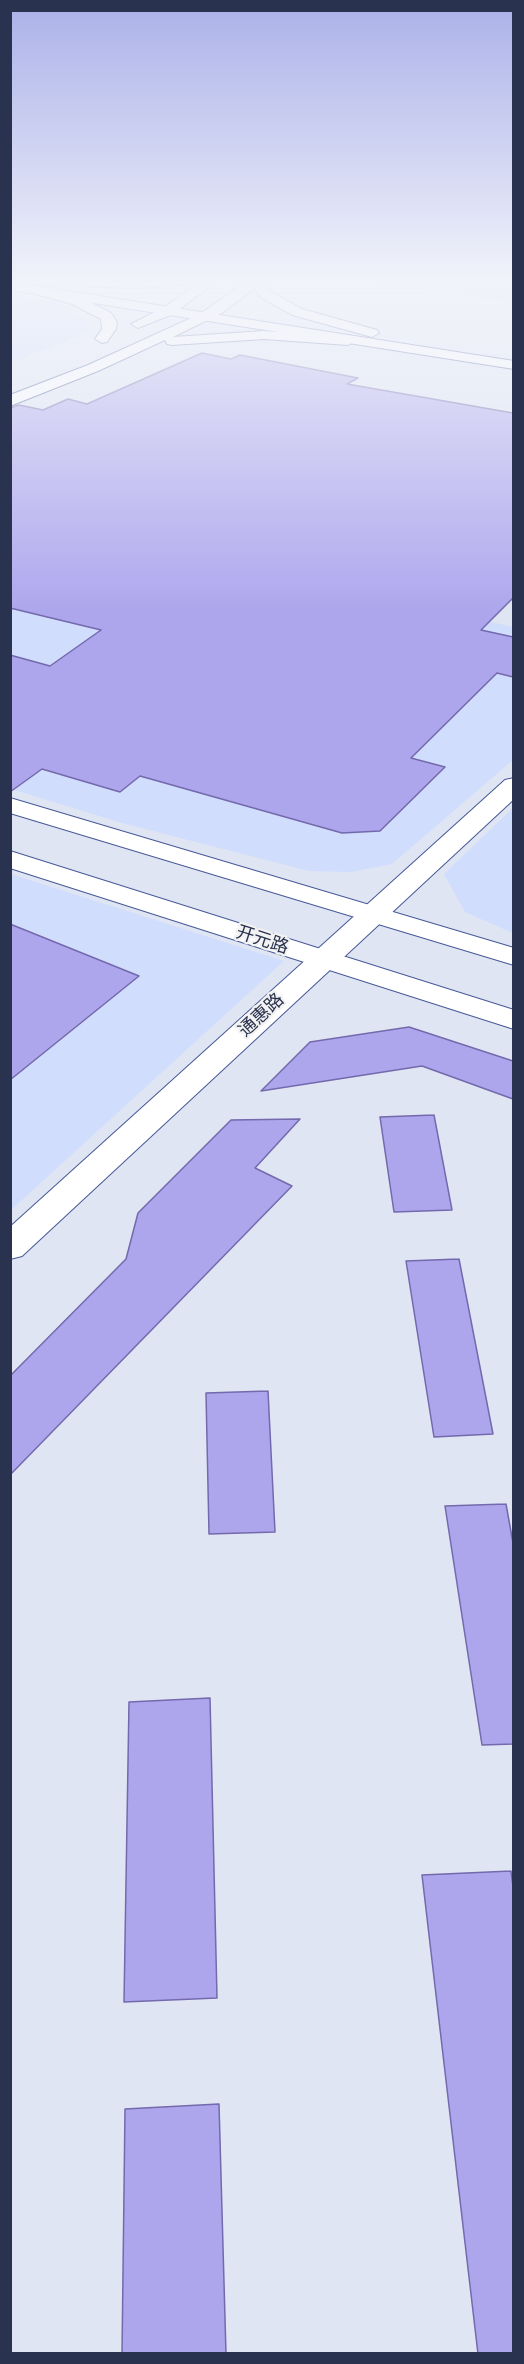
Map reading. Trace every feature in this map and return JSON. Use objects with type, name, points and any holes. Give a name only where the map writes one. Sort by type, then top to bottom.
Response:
[{"type":"main road","points":[[10,401],[33,391]]},
{"type":"main road","name":"通惠路","points":[[10,1247],[513,785]]},
{"type":"main road","points":[[10,805],[513,957]]},
{"type":"main road","name":"开元路","points":[[10,860],[513,1020]]},
{"type":"shaded area","points":[[10,509],[513,627],[513,760],[392,864],[351,872],[309,871],[122,823],[11,789]]},
{"type":"shaded area","points":[[513,808],[513,933],[465,912],[444,874]]},
{"type":"shaded area","points":[[11,874],[284,961],[11,1210]]},
{"type":"building","points":[[116,391],[389,391],[513,413],[513,598],[481,630],[513,637],[513,677],[497,673],[411,758],[445,767],[380,831],[342,833],[140,776],[120,792],[42,769],[10,792],[10,655],[50,666],[101,630],[10,608],[10,408],[19,405],[43,410],[68,399],[87,404]]},
{"type":"building","points":[[10,924],[139,976],[10,1080]]},
{"type":"building","points":[[409,1027],[513,1061],[513,1099],[422,1066],[261,1091],[310,1042]]},
{"type":"building","points":[[434,1115],[452,1210],[394,1212],[380,1117]]},
{"type":"building","points":[[300,1119],[255,1168],[292,1186],[10,1475],[10,1376],[126,1259],[138,1213],[231,1120]]},
{"type":"building","points":[[459,1259],[493,1434],[434,1437],[406,1261]]},
{"type":"building","points":[[268,1391],[275,1532],[209,1534],[206,1393]]},
{"type":"building","points":[[506,1504],[513,1543],[513,1744],[482,1745],[445,1506]]},
{"type":"building","points":[[210,1698],[217,1998],[124,2002],[129,1702]]},
{"type":"building","points":[[511,1871],[513,1887],[513,2354],[478,2354],[422,1875]]},
{"type":"building","points":[[219,2104],[226,2354],[122,2354],[125,2109]]}]
